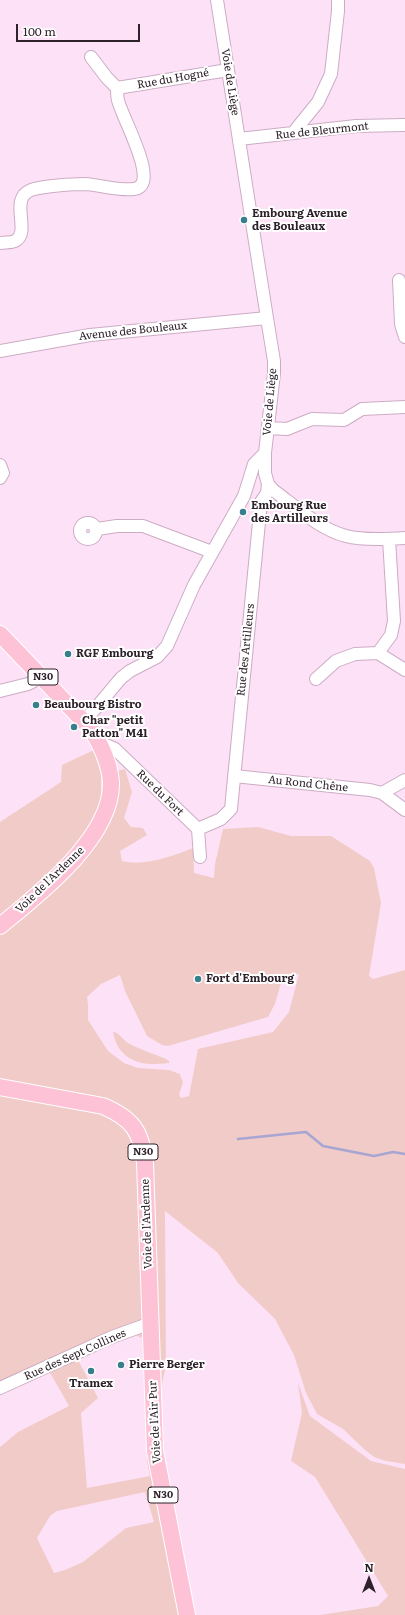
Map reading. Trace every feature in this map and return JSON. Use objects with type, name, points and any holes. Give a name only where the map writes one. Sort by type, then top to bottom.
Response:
[{"type":"main road","name":"Voie de l'Ardenne","points":[[0,634],[85,721],[99,742],[106,759],[111,784],[106,810],[99,826],[86,846],[62,871],[0,926]]},
{"type":"main road","name":"Voie de l'Ardenne","points":[[0,1087],[103,1106],[119,1112],[135,1128],[143,1147],[145,1163],[151,1323]]},
{"type":"main road","name":"Voie de l'Air Pur","points":[[151,1323],[154,1451],[187,1615]]},
{"type":"street","name":"Voie de Liège","points":[[217,0],[274,361],[266,453]]},
{"type":"street","points":[[293,133],[318,102],[331,74],[338,0]]},
{"type":"street","points":[[0,243],[15,241],[19,236],[21,230],[20,199],[24,194],[32,190],[85,184],[130,189],[138,188],[143,184],[145,175],[142,162],[118,100],[117,88],[107,78],[91,57]]},
{"type":"street","name":"Rue du Hogné","points":[[117,88],[228,70]]},
{"type":"street","name":"Rue de Bleurmont","points":[[239,139],[356,126],[405,125]]},
{"type":"street","points":[[399,280],[401,324],[405,337]]},
{"type":"street","name":"Avenue des Bouleaux","points":[[0,351],[90,335],[267,318]]},
{"type":"street","points":[[268,428],[287,429],[312,419],[344,420],[362,409],[405,408]]},
{"type":"street","points":[[85,721],[121,678],[130,671],[152,660],[165,650],[194,585],[244,496],[254,464],[266,453]]},
{"type":"street","name":"Rue des Artilleurs","points":[[198,829],[221,819],[231,809],[261,502],[267,493],[268,484],[265,472],[266,453]]},
{"type":"street","points":[[0,466],[3,473],[0,478]]},
{"type":"street","points":[[268,484],[273,490],[323,526],[347,536],[389,539],[405,538]]},
{"type":"street","points":[[97,529],[117,526],[143,526],[212,552]]},
{"type":"street","points":[[378,653],[391,635],[394,621],[389,539]]},
{"type":"street","points":[[316,679],[336,661],[355,654],[378,653],[405,670]]},
{"type":"street","points":[[0,691],[28,684],[42,676]]},
{"type":"street","name":"Rue du Fort","points":[[99,742],[115,749],[198,829]]},
{"type":"street","name":"Au Rond Chêne","points":[[234,776],[382,793],[405,810]]},
{"type":"street","points":[[382,793],[405,780]]},
{"type":"street","points":[[198,829],[200,857]]},
{"type":"street","name":"Rue des Sept Collines","points":[[0,1388],[112,1337],[151,1323]]},
{"type":"shaded area","points":[[94,750],[101,774],[101,796],[117,796],[117,771],[125,769],[132,792],[124,818],[131,827],[143,828],[147,835],[120,851],[122,861],[139,863],[148,862],[193,848],[194,873],[214,878],[215,864],[223,829],[258,827],[291,836],[331,836],[370,861],[374,868],[381,903],[369,976],[373,979],[405,970],[405,1464],[386,1461],[374,1457],[343,1429],[317,1414],[306,1393],[294,1355],[275,1319],[238,1283],[218,1253],[165,1211],[166,1365],[162,1384],[162,1452],[184,1615],[0,1615],[0,1447],[18,1432],[69,1406],[45,1364],[0,1384],[0,822],[61,782],[62,765]],"holes":[[[299,974],[289,1012],[273,1032],[198,1049],[189,1096],[181,1098],[179,1094],[183,1083],[180,1074],[169,1070],[138,1068],[124,1063],[108,1051],[88,1020],[87,997],[101,984],[120,975],[125,991],[147,1036],[162,1045],[168,1046],[268,1017],[275,1004],[283,976]],[[131,1333],[142,1338],[147,1461],[150,1476],[87,1488],[81,1413],[98,1398],[77,1358]],[[145,1492],[154,1522],[126,1528],[83,1562],[54,1573],[37,1538],[50,1516],[57,1511]]]},
{"type":"shaded area","points":[[113,1032],[137,1048],[166,1059],[169,1063],[150,1064],[133,1060],[120,1050]]},
{"type":"shaded area","points":[[298,1383],[310,1416],[371,1461],[405,1469],[405,1615],[320,1615],[378,1606],[388,1596],[315,1477],[291,1461],[302,1413]]},
{"type":"waterway","points":[[238,1139],[306,1132],[323,1146],[374,1156],[393,1152],[405,1154]]},
{"type":"place","name":"Embourg Avenue des Bouleaux","points":[[244,220]]},
{"type":"place","name":"Embourg Rue des Artilleurs","points":[[243,512]]},
{"type":"place","name":"RGF Embourg","points":[[68,654]]},
{"type":"place","name":"Beaubourg Bistro","points":[[36,705]]},
{"type":"place","name":"Char \"petit Patton\" M41","points":[[74,727]]},
{"type":"place","name":"Fort d'Embourg","points":[[198,979]]},
{"type":"place","name":"Pierre Berger","points":[[121,1365]]},
{"type":"place","name":"Tramex","points":[[91,1371]]}]
